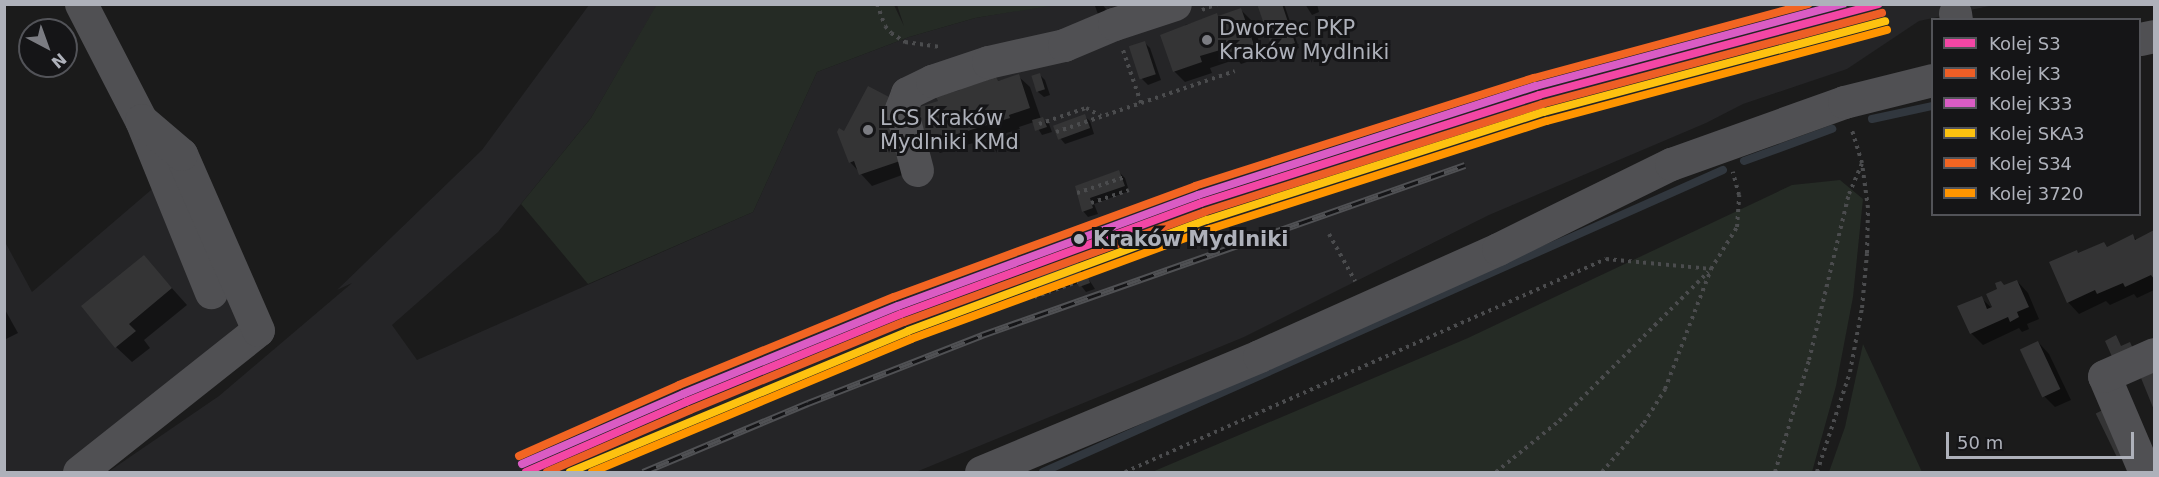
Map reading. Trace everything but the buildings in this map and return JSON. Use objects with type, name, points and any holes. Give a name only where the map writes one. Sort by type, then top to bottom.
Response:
[{"type":"street","points":[[81,4],[141,120],[211,292]]},
{"type":"street","points":[[917,170],[901,109],[907,93],[988,62],[1064,45],[1114,24],[1185,8]]},
{"type":"street","points":[[981,472],[1270,351],[1498,249],[1671,164],[1844,102],[1931,80]]},
{"type":"street","points":[[79,472],[258,330],[182,154],[141,120]]},
{"type":"street","points":[[2145,472],[2104,376],[2154,354]]},
{"type":"path","points":[[877,4],[885,27],[891,33],[905,42],[922,44]]},
{"type":"path","points":[[1185,8],[1218,4]]},
{"type":"path","points":[[1123,48],[1141,103]]},
{"type":"path","points":[[1056,132],[1235,70]]},
{"type":"path","points":[[1817,472],[1850,372],[1862,308],[1867,253],[1868,208],[1862,163],[1844,102]]},
{"type":"path","points":[[1039,124],[1086,108],[1102,116]]},
{"type":"path","points":[[1496,472],[1559,421],[1710,269],[1737,227],[1739,195],[1736,177],[1719,147]]},
{"type":"path","points":[[1775,472],[1809,360],[1849,194],[1862,163]]},
{"type":"path","points":[[1077,193],[1125,177]]},
{"type":"path","points":[[1091,203],[1129,190]]},
{"type":"path","points":[[1329,234],[1355,281]]},
{"type":"path","points":[[1125,472],[1606,259],[1710,269]]},
{"type":"path","points":[[1029,285],[1080,267]]},
{"type":"path","points":[[1602,472],[1644,423],[1665,389],[1710,269]]},
{"type":"path","points":[[1034,297],[1077,282]]},
{"type":"shaded area","points":[[657,4],[894,5],[904,26],[897,5],[1056,5],[975,18],[909,37],[817,72],[753,212],[588,284],[521,204],[591,118]]},
{"type":"shaded area","points":[[1056,4],[1994,5],[1919,21],[1847,69],[1743,104],[1706,123],[1489,215],[1244,337],[916,472],[108,472],[219,396],[352,283],[337,290],[482,150],[589,5],[657,5],[591,118],[498,232],[392,325],[417,360],[753,212],[817,72],[909,37],[975,18]]},
{"type":"shaded area","points":[[172,172],[246,329],[68,472],[5,472],[4,240],[32,292]]},
{"type":"shaded area","points":[[1840,180],[1863,199],[1853,297],[1836,386],[1812,472],[1152,472],[1468,338],[1792,185]]},
{"type":"shaded area","points":[[1863,344],[1922,472],[1829,472],[1845,427]]},
{"type":"waterway","points":[[1872,119],[1931,106]]},
{"type":"waterway","points":[[1744,161],[1832,129]]},
{"type":"waterway","points":[[1043,472],[1723,170]]},
{"type":"railway","points":[[643,472],[808,403],[982,335],[1465,165]]},
{"type":"rail line","name":"S34","points":[[519,456],[679,385],[894,297],[1195,186],[1534,78],[1808,4]]},
{"type":"rail line","name":"K33","points":[[522,464],[683,394],[898,306],[1198,195],[1536,86],[1843,4]]},
{"type":"rail line","name":"S3","points":[[526,472],[686,402],[901,314],[1201,203],[1539,95],[1878,4]]},
{"type":"rail line","name":"K3","points":[[547,472],[904,322],[1204,212],[1542,104],[1882,13]]},
{"type":"rail line","name":"SKA3","points":[[570,472],[908,331],[1207,220],[1544,112],[1885,21]]},
{"type":"rail line","name":"3720","points":[[592,472],[911,339],[1210,229],[1547,121],[1887,30]]},
{"type":"place","name":"Dworzec PKP Kraków Mydlniki","points":[[1207,40]]},
{"type":"place","name":"LCS Kraków Mydlniki KMd","points":[[868,130]]},
{"type":"place","name":"Kraków Mydlniki","points":[[1079,239]]}]
